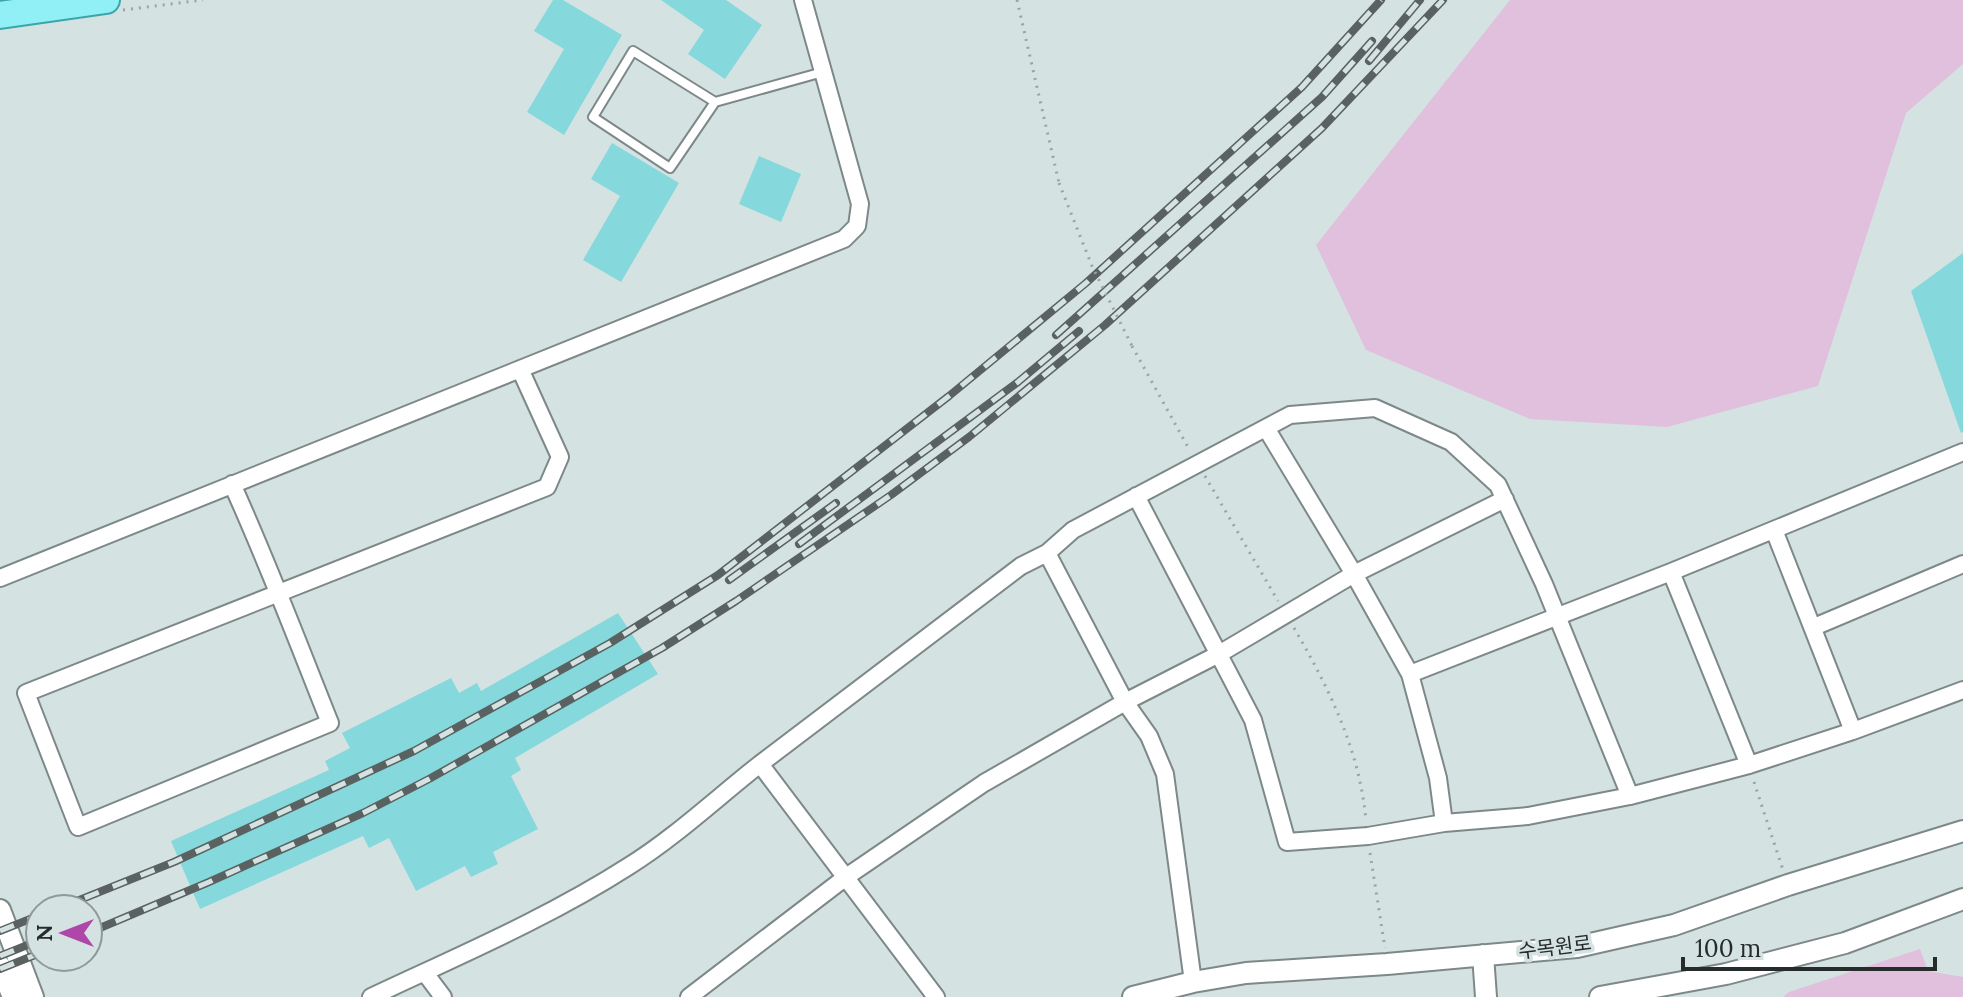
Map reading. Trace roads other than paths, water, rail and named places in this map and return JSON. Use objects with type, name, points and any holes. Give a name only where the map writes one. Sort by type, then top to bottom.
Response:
[{"type":"main road","points":[[0,15],[106,0]]},
{"type":"street","points":[[0,578],[844,239],[857,226],[860,204],[803,0]]},
{"type":"street","points":[[232,484],[277,594],[330,723],[78,827],[26,693],[277,594],[547,487],[560,457],[520,369]]},
{"type":"street","points":[[371,997],[559,907],[632,864],[1021,566],[1047,553],[1073,530],[1290,415],[1375,408],[1451,442],[1498,485],[1558,618],[1630,796]]},
{"type":"street","points":[[1266,428],[1410,674],[1438,778],[1444,823]]},
{"type":"street","points":[[1410,674],[1962,457]]},
{"type":"street","points":[[1136,496],[1253,720],[1287,842],[1368,836],[1444,823],[1528,816],[1630,796],[1749,765],[1963,690]]},
{"type":"street","points":[[689,997],[846,877],[984,783],[1125,702],[1219,654],[1354,574],[1505,499]]},
{"type":"street","points":[[1774,530],[1853,731]]},
{"type":"street","points":[[1047,553],[1125,702],[1149,736],[1165,774],[1193,982]]},
{"type":"street","points":[[1814,627],[1963,564]]},
{"type":"street","points":[[1671,572],[1749,765]]},
{"type":"street","points":[[760,764],[936,997]]},
{"type":"street","name":"수목원로","points":[[1133,997],[1246,973],[1577,947],[1674,925],[1788,885],[1962,834]]},
{"type":"street","points":[[1600,997],[1726,974],[1845,943],[1963,899]]},
{"type":"street","points":[[0,910],[33,997]]},
{"type":"street","points":[[1483,955],[1486,997]]},
{"type":"street","points":[[0,966],[13,997]]},
{"type":"street","points":[[425,973],[443,997]]},
{"type":"lane","points":[[715,102],[633,51],[593,117],[670,168],[715,102],[824,72]]},
{"type":"railway","points":[[97,893],[174,862],[414,751],[610,643],[718,575],[949,396],[1086,283],[1302,87],[1381,0]]},
{"type":"railway","points":[[1369,61],[1420,0]]},
{"type":"railway","points":[[104,926],[363,813],[429,779],[662,648],[891,495],[969,437],[1105,325],[1322,128],[1443,0]]},
{"type":"railway","points":[[1056,335],[1322,97],[1372,41]]},
{"type":"railway","points":[[799,544],[1018,382],[1079,331]]},
{"type":"railway","points":[[729,580],[836,503]]},
{"type":"railway","points":[[0,931],[24,921]]},
{"type":"railway","points":[[0,956],[24,946]]},
{"type":"railway","points":[[0,969],[24,959]]}]
